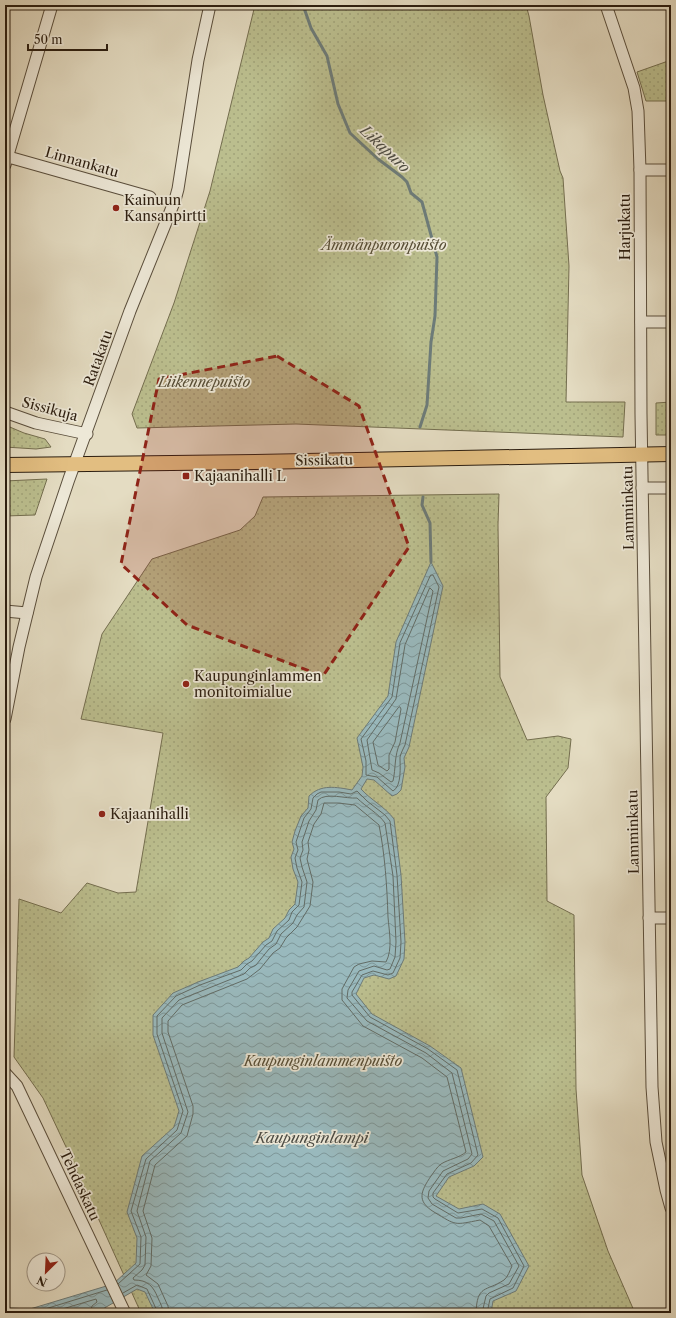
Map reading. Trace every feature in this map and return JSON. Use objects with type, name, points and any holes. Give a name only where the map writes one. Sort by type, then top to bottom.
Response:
[{"type":"main road","name":"Sissikatu","points":[[5,464],[255,462],[671,454]]},
{"type":"street","points":[[6,159],[52,5]]},
{"type":"street","name":"Ratakatu","points":[[5,719],[27,612],[36,577],[75,463],[87,434],[130,311],[175,200],[198,60],[210,5]]},
{"type":"street","name":"Harjukatu","points":[[606,5],[637,101],[640,170],[642,454]]},
{"type":"street","name":"Linnankatu","points":[[6,159],[150,197]]},
{"type":"street","points":[[640,170],[671,170]]},
{"type":"street","points":[[641,322],[671,322]]},
{"type":"street","name":"Sissikuja","points":[[5,412],[36,423],[87,434]]},
{"type":"street","name":"Lamminkatu","points":[[642,454],[652,1087],[656,1134],[666,1190],[671,1208]]},
{"type":"street","points":[[642,488],[671,488]]},
{"type":"street","points":[[5,611],[27,612]]},
{"type":"street","points":[[649,918],[671,918]]},
{"type":"street","name":"Tehdaskatu","points":[[5,1073],[17,1086],[124,1312]]},
{"type":"highlighted area","points":[[277,356],[359,406],[409,547],[323,676],[187,625],[121,564],[159,379]]},
{"type":"green space","name":"Ämmänpuronpuisto","points":[[255,5],[526,5],[543,95],[560,171],[563,178],[569,266],[566,402],[625,402],[623,437],[296,424],[137,428],[132,414],[174,303],[210,191]]},
{"type":"green space","points":[[671,60],[671,101],[646,101],[637,72]]},
{"type":"green space","points":[[671,402],[671,435],[656,435],[656,403]]},
{"type":"green space","points":[[5,425],[24,433],[45,439],[51,447],[36,449],[5,447]]},
{"type":"green space","points":[[47,479],[35,515],[5,516],[5,481]]},
{"type":"green space","name":"Kaupunginlammenpuisto","points":[[499,494],[500,677],[527,740],[558,736],[571,739],[568,768],[546,797],[547,901],[574,915],[576,1089],[582,1175],[608,1251],[635,1313],[141,1313],[43,1098],[14,1057],[19,899],[61,913],[87,883],[118,893],[136,892],[163,733],[81,719],[102,634],[152,559],[240,530],[255,516],[263,497]]},
{"type":"water","name":"Kaupunginlampi","points":[[431,562],[443,586],[409,747],[404,758],[405,767],[401,790],[392,796],[374,780],[367,779],[361,789],[394,819],[401,875],[405,942],[404,959],[396,976],[389,979],[374,975],[364,978],[356,994],[372,1014],[430,1046],[461,1068],[483,1157],[474,1166],[449,1177],[436,1196],[459,1209],[483,1204],[500,1214],[529,1266],[516,1291],[493,1301],[491,1313],[155,1313],[145,1292],[137,1289],[96,1313],[5,1313],[9,1308],[30,1309],[113,1284],[136,1263],[137,1238],[127,1212],[142,1156],[174,1127],[179,1111],[153,1035],[153,1015],[173,993],[238,967],[269,938],[273,929],[285,918],[289,910],[295,904],[298,882],[293,869],[291,857],[294,849],[292,842],[295,831],[301,816],[308,808],[309,796],[314,792],[329,787],[352,790],[362,776],[363,767],[357,738],[388,696],[396,642]]},
{"type":"waterway","name":"Likapuro","points":[[303,5],[311,28],[327,56],[338,104],[350,133],[378,159],[402,177],[407,182],[411,193],[422,202],[437,257],[435,316],[431,342],[427,405],[420,427]]},
{"type":"waterway","points":[[423,497],[422,505],[430,523],[431,562]]},
{"type":"place","name":"Kainuun Kansanpirtti","points":[[116,208]]},
{"type":"place","name":"Kajaanihalli L","points":[[186,476]]},
{"type":"place","name":"Kaupunginlammen monitoimialue","points":[[186,684]]},
{"type":"place","name":"Kajaanihalli","points":[[102,814]]},
{"type":"park label","name":"Liikennepuisto","points":[[204,382]]}]
